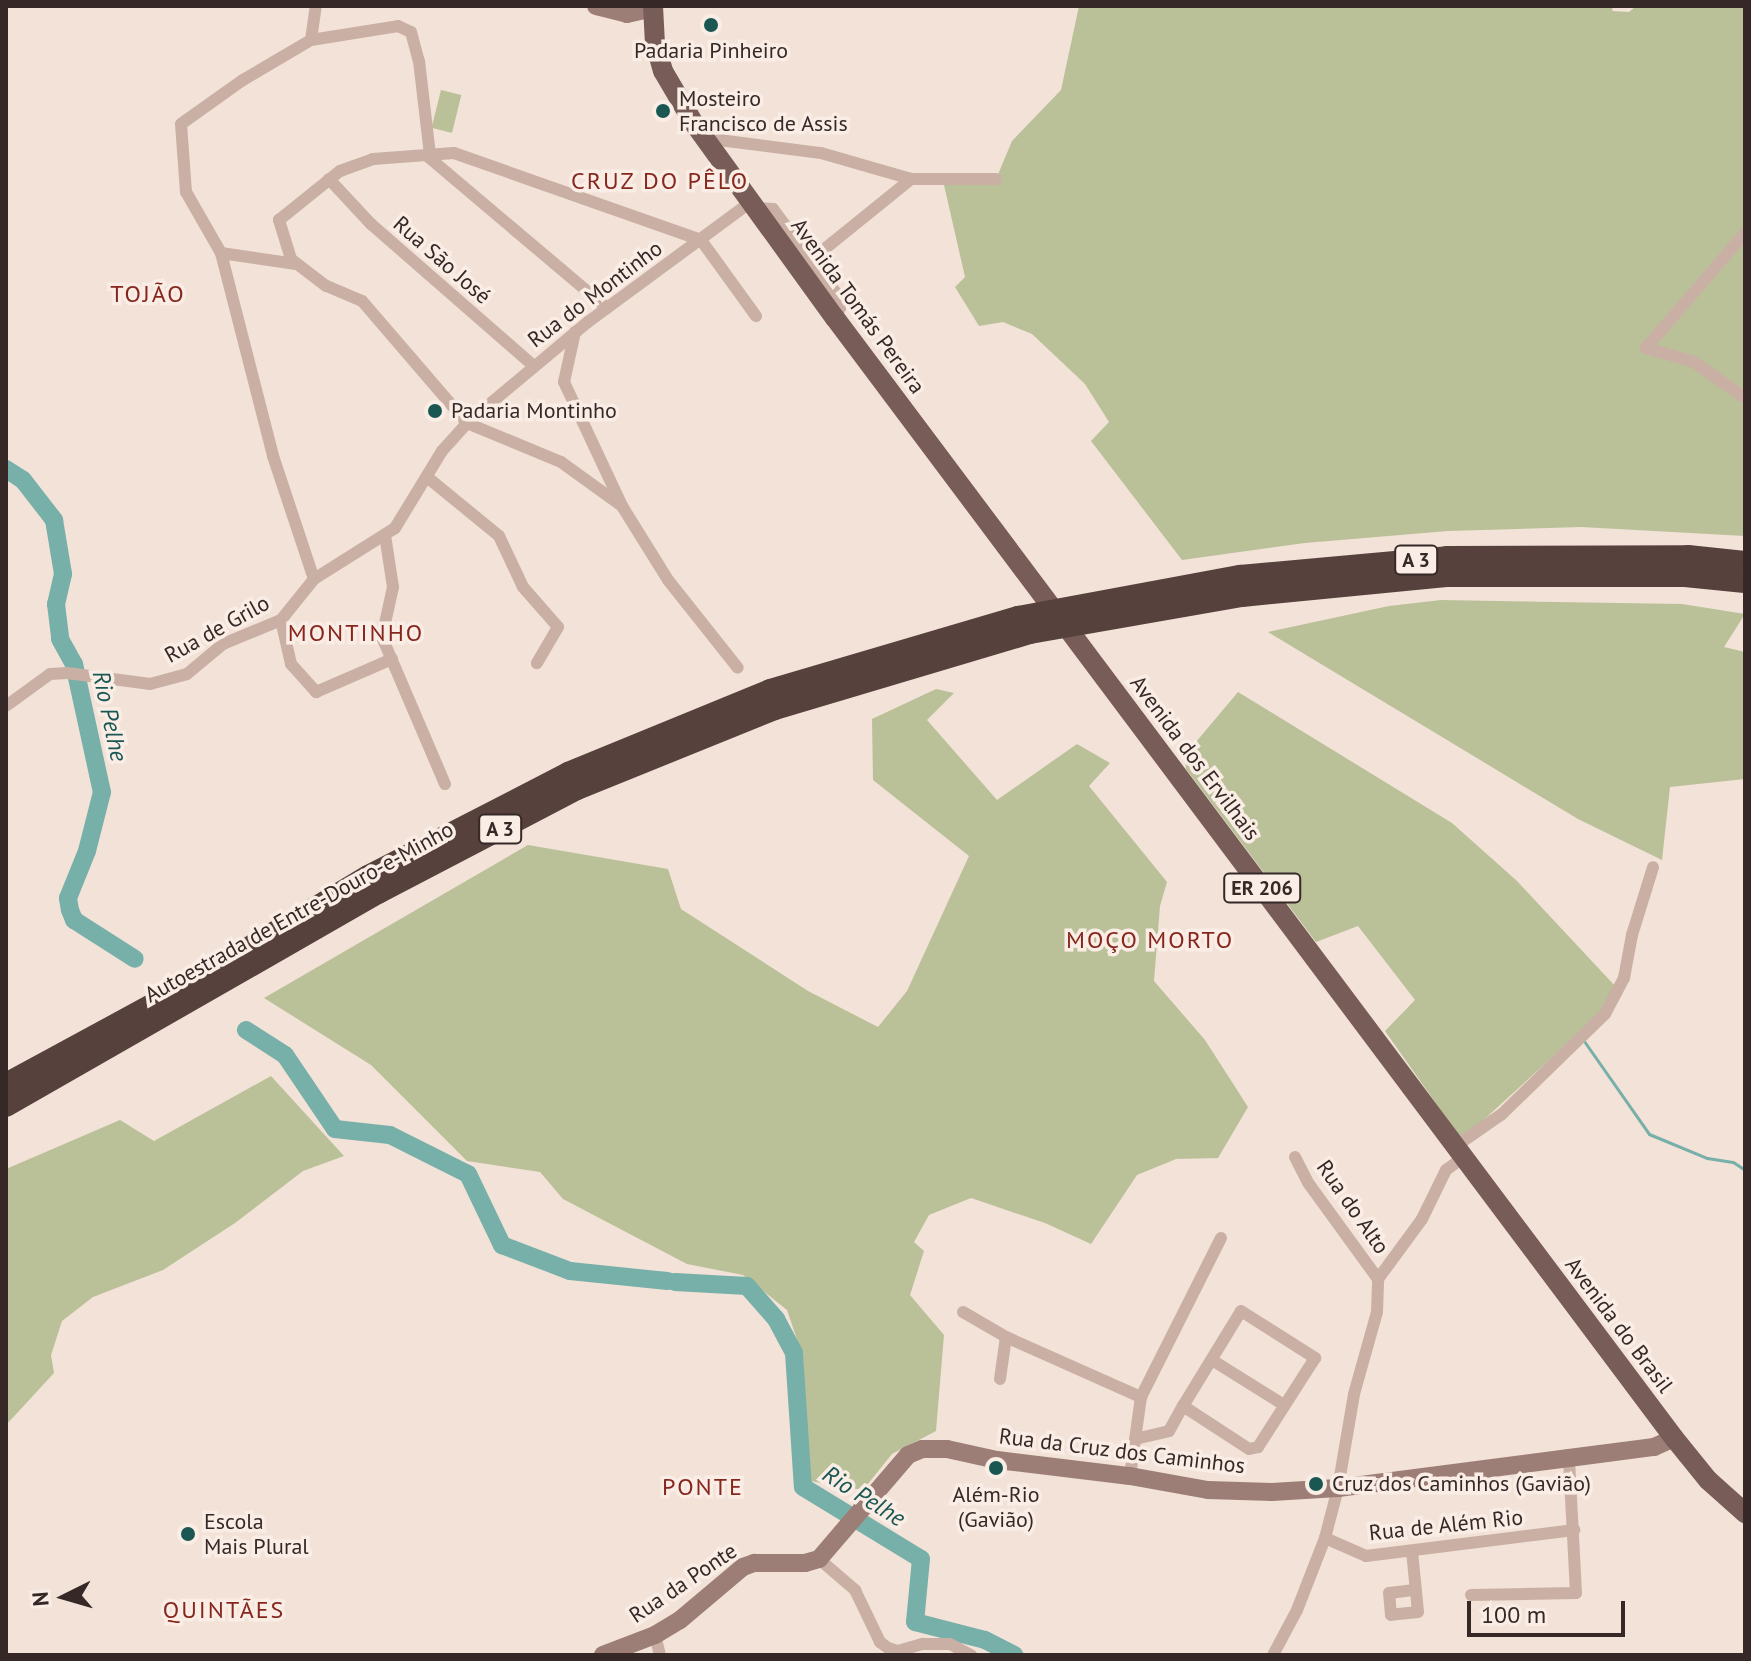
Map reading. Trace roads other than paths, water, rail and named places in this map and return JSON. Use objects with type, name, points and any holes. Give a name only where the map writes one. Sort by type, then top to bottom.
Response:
[{"type":"highway","name":"Autoestrada de Entre-Douro-e-Minho","points":[[6,1084],[170,995],[368,876],[568,773],[770,690],[1024,625],[1240,576],[1447,557],[1688,556],[1745,562]]},
{"type":"highway","name":"Autoestrada de Entre-Douro-e-Minho","points":[[1095,610],[1446,576],[1685,576],[1745,582]]},
{"type":"highway","name":"Autoestrada de Entre-Douro-e-Minho","points":[[6,1106],[378,893],[577,789],[775,709],[1024,625]]},
{"type":"main road","name":"Avenida Tomás Pereira","points":[[652,7],[658,58],[669,85],[835,318],[1061,618]]},
{"type":"main road","name":"Avenida dos Ervilhais","points":[[1061,618],[1460,1152]]},
{"type":"main road","name":"Avenida do Brasil","points":[[1460,1152],[1674,1438],[1708,1480],[1745,1513]]},
{"type":"street","points":[[311,40],[316,6]]},
{"type":"street","points":[[596,6],[627,14],[652,7]]},
{"type":"street","points":[[627,14],[649,36],[658,58]]},
{"type":"street","points":[[314,579],[273,456],[221,253],[186,192],[181,124],[243,80],[311,40],[398,26],[411,32],[419,61],[428,155],[607,308]]},
{"type":"street","points":[[710,146],[719,140],[821,153],[911,179],[996,179]]},
{"type":"street","points":[[622,506],[561,462],[467,423],[362,301],[326,286],[291,259],[279,220],[340,171],[373,159],[454,153],[701,240],[756,316]]},
{"type":"street","name":"Rua São José","points":[[329,179],[371,224],[534,366]]},
{"type":"street","points":[[811,260],[911,179]]},
{"type":"street","points":[[754,205],[773,209],[839,297],[840,308],[835,318]]},
{"type":"street","name":"Rua do Montinho","points":[[467,423],[575,332],[754,205]]},
{"type":"street","points":[[1745,233],[1646,348],[1694,362],[1745,398]]},
{"type":"street","points":[[221,253],[296,264]]},
{"type":"street","points":[[575,332],[564,382],[622,506],[668,580],[738,668]]},
{"type":"street","name":"Rua de Grilo","points":[[6,706],[50,674],[93,675],[150,684],[187,674],[223,644],[281,620],[314,579],[395,528],[427,477],[467,423]]},
{"type":"street","points":[[427,477],[499,536],[523,587],[558,627],[537,663]]},
{"type":"street","points":[[385,535],[393,587],[382,637],[445,784]]},
{"type":"street","points":[[281,620],[291,664],[316,692],[392,659]]},
{"type":"street","points":[[1273,1655],[1297,1610],[1325,1538],[1338,1488],[1354,1394],[1377,1312],[1378,1279],[1422,1219],[1446,1170],[1460,1152],[1605,1014],[1616,998],[1653,867]]},
{"type":"street","name":"Rua do Alto","points":[[1295,1157],[1309,1184],[1378,1279]]},
{"type":"street","points":[[1130,1476],[1141,1397],[1221,1238]]},
{"type":"street","points":[[1135,1439],[1169,1431],[1183,1406],[1241,1311],[1315,1358],[1258,1447],[1249,1449],[1183,1406]]},
{"type":"street","points":[[963,1312],[1006,1337],[1141,1397]]},
{"type":"street","points":[[1000,1379],[1006,1337]]},
{"type":"street","points":[[1212,1360],[1284,1405]]},
{"type":"street","points":[[1637,1448],[1657,1433],[1661,1420]]},
{"type":"street","name":"Rua da Cruz dos Caminhos","points":[[819,1559],[862,1505],[908,1455],[922,1449],[947,1449],[1024,1464],[1224,1491],[1338,1488],[1654,1447],[1674,1438]]},
{"type":"street","points":[[1471,1595],[1576,1593],[1569,1458]]},
{"type":"street","name":"Rua de Além Rio","points":[[1325,1538],[1366,1556],[1574,1530]]},
{"type":"street","points":[[1412,1551],[1415,1590]]},
{"type":"street","points":[[819,1559],[855,1590],[880,1642],[888,1648],[898,1651],[923,1644],[950,1644],[971,1655]]},
{"type":"street","name":"Rua da Ponte","points":[[603,1655],[655,1635],[680,1620],[743,1567],[754,1563],[805,1563],[819,1559]]},
{"type":"street","points":[[655,1635],[660,1655]]},
{"type":"waterway","name":"Rio Pelhe","points":[[6,469],[23,480],[54,520],[63,574],[56,604],[60,639],[74,664],[102,792],[87,851],[68,898],[70,910],[74,920],[135,959]]},
{"type":"waterway","name":"Rio Pelhe","points":[[246,1030],[285,1055],[335,1129],[390,1135],[468,1174],[502,1245],[570,1271],[667,1281]]},
{"type":"waterway","points":[[1584,1041],[1649,1134],[1707,1158],[1733,1162],[1745,1170]]},
{"type":"waterway","name":"Rio Pelhe","points":[[675,1282],[747,1286],[776,1319],[794,1353],[803,1487],[921,1559],[915,1622],[985,1640],[1014,1655]]},
{"type":"place","name":"Padaria Pinheiro","points":[[711,25]]},
{"type":"place","name":"Mosteiro Francisco de Assis","points":[[663,111]]},
{"type":"place","name":"Padaria Montinho","points":[[435,411]]},
{"type":"place","name":"Além-Rio (Gavião)","points":[[996,1468]]},
{"type":"place","name":"Cruz dos Caminhos (Gavião)","points":[[1316,1484]]},
{"type":"place","name":"Escola Mais Plural","points":[[188,1534]]},
{"type":"district","name":"CRUZ DO PÊLO","points":[[660,181]]},
{"type":"district","name":"TOJÃO","points":[[148,294]]},
{"type":"district","name":"MONTINHO","points":[[356,633]]},
{"type":"district","name":"MOÇO MORTO","points":[[1150,940]]},
{"type":"district","name":"PONTE","points":[[703,1487]]},
{"type":"district","name":"QUINTÃES","points":[[224,1610]]}]
